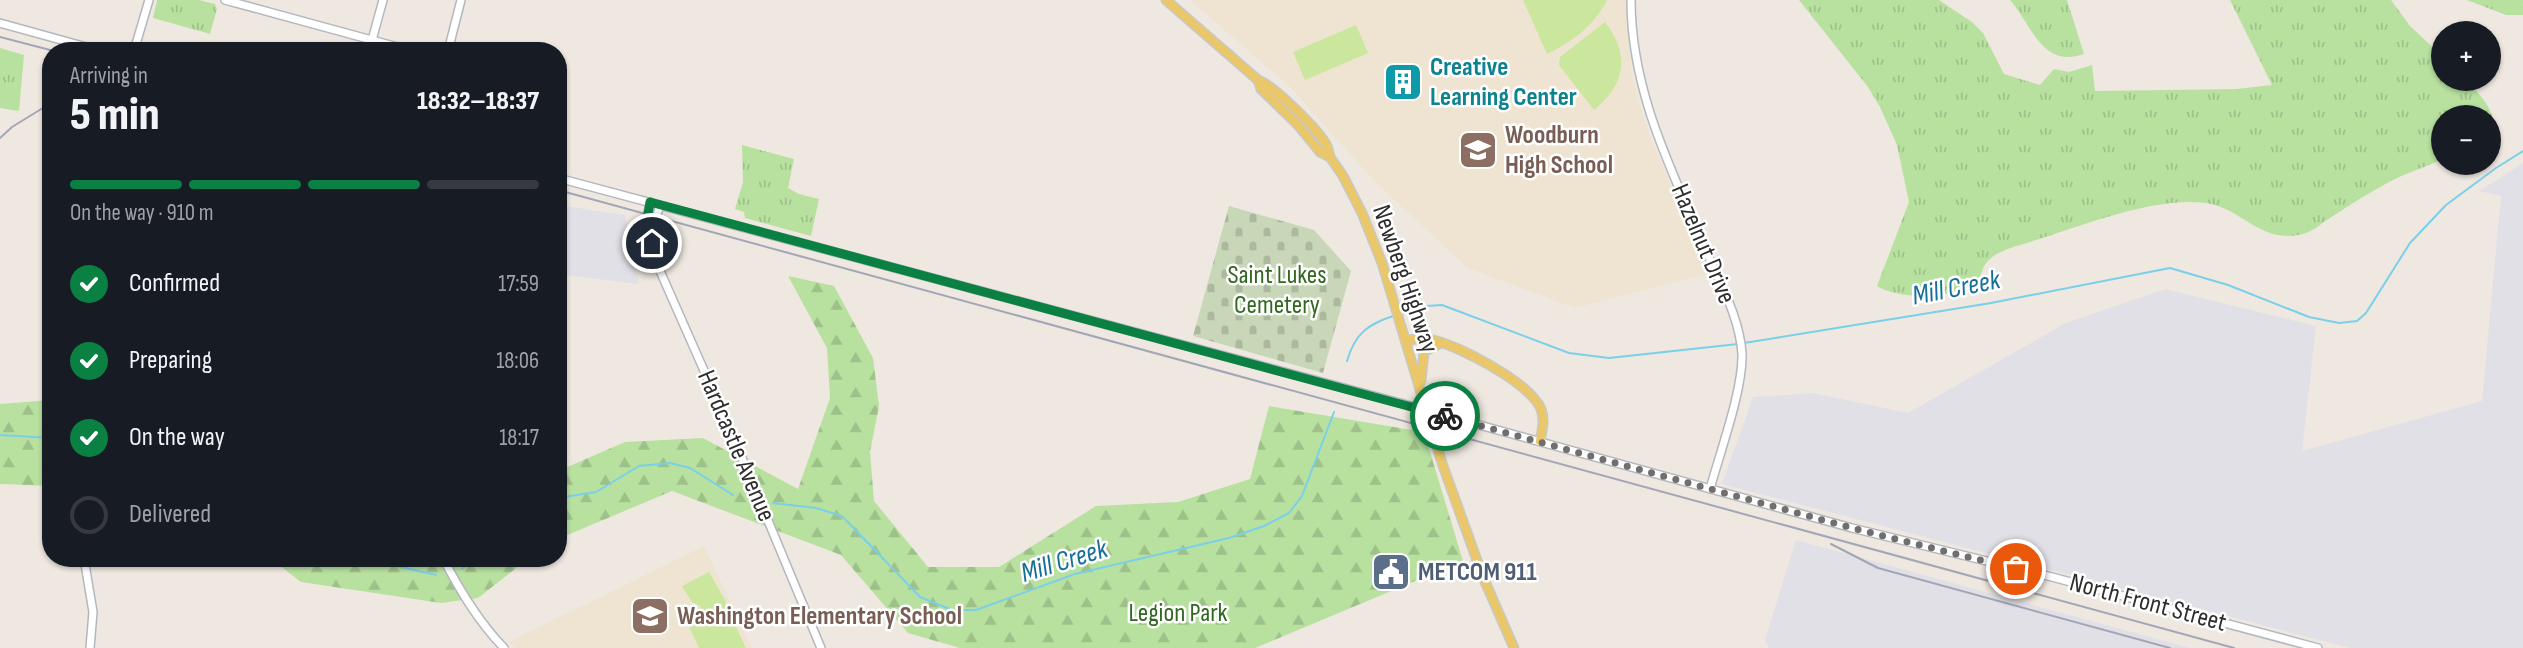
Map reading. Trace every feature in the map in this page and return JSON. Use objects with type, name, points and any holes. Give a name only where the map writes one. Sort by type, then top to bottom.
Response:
[{"type":"main road","points":[[137,42],[149,0]]},
{"type":"main road","points":[[225,0],[379,42]]},
{"type":"main road","points":[[372,40],[383,0]]},
{"type":"main road","points":[[450,42],[461,0]]},
{"type":"main road","name":"Newberg Highway","points":[[1166,0],[1258,80],[1261,89],[1291,117],[1320,152],[1330,157],[1349,187],[1371,233],[1467,533],[1514,648]]},
{"type":"main road","name":"Hazelnut Drive","points":[[1631,0],[1636,64],[1648,115],[1726,297],[1740,337],[1737,390],[1710,489]]},
{"type":"main road","points":[[0,23],[69,42]]},
{"type":"main road","name":"North Front Street","points":[[567,180],[1400,403],[1852,528],[2318,648]]},
{"type":"main road","name":"Hardcastle Avenue","points":[[650,202],[645,231],[652,243]]},
{"type":"main road","name":"Hardcastle Avenue","points":[[660,205],[652,243],[653,255],[738,447],[821,648]]},
{"type":"main road","points":[[1406,340],[1425,339],[1441,343],[1512,377],[1526,388],[1542,413],[1540,441]]},
{"type":"main road","points":[[1420,392],[1421,360],[1424,352],[1441,343]]},
{"type":"main road","points":[[86,567],[93,612],[90,648]]},
{"type":"main road","points":[[448,567],[478,618],[504,648]]},
{"type":"shaded area","points":[[1190,0],[1626,0],[1631,69],[1640,105],[1652,142],[1710,273],[1575,308],[1468,268],[1378,185],[1290,87]]},
{"type":"shaded area","points":[[2523,163],[2523,648],[2350,648],[1722,484],[1753,397],[1813,393],[1908,413],[2066,323],[2165,289],[2316,326],[2302,451],[2482,401],[2501,196],[2479,191]]},
{"type":"shaded area","points":[[567,206],[625,215],[639,284],[567,275]]},
{"type":"shaded area","points":[[1796,540],[2190,648],[1769,648],[1765,640]]},
{"type":"shaded area","name":"Washington Elementary School","points":[[704,546],[752,648],[515,648],[509,642]]},
{"type":"green space","points":[[157,0],[199,0],[215,4],[217,9],[210,34],[153,18]]},
{"type":"green space","points":[[1523,0],[1607,0],[1596,18],[1582,32],[1547,54]]},
{"type":"green space","points":[[1799,0],[1939,0],[1972,22],[1983,33],[2004,74],[2040,85],[2054,69],[2069,72],[2092,65],[2095,91],[2237,89],[2272,85],[2230,0],[2391,0],[2410,26],[2431,46],[2431,91],[2477,91],[2486,105],[2431,105],[2431,164],[2389,182],[2303,234],[2272,234],[2229,211],[2205,203],[2161,204],[2112,216],[2005,250],[1987,262],[1980,277],[1968,287],[1943,294],[1913,296],[1887,291],[1877,286],[1909,202],[1897,145],[1868,87]]},
{"type":"green space","points":[[2010,0],[2067,0],[2084,54],[2070,57],[2048,50]]},
{"type":"green space","points":[[2467,0],[2523,0],[2523,15],[2506,15]]},
{"type":"green space","points":[[1605,22],[1618,46],[1621,69],[1613,90],[1594,110],[1559,65],[1560,57]]},
{"type":"green space","points":[[1356,25],[1368,53],[1305,80],[1293,52]]},
{"type":"green space","points":[[0,48],[24,55],[19,111],[0,108]]},
{"type":"green space","points":[[742,145],[794,159],[788,188],[819,199],[811,236],[745,218],[744,212],[735,209],[743,182]]},
{"type":"green space","name":"Saint Lukes Cemetery","points":[[1229,206],[1314,230],[1351,271],[1323,373],[1193,336]]},
{"type":"green space","name":"Legion Park","points":[[788,276],[834,286],[873,358],[879,406],[870,452],[874,501],[928,567],[999,567],[1096,506],[1178,502],[1250,479],[1269,406],[1424,432],[1463,561],[1255,648],[960,648],[908,633],[841,555],[672,491],[567,535],[567,467],[625,442],[703,438],[798,489],[830,398],[827,348]]},
{"type":"green space","points":[[42,401],[42,486],[0,484],[0,404]]},
{"type":"green space","points":[[282,567],[518,567],[478,598],[441,603],[301,582]]},
{"type":"green space","points":[[709,572],[726,602],[746,648],[699,648],[684,616],[701,607],[692,602],[682,586]]},
{"type":"waterway","name":"Mill Creek","points":[[1744,343],[1991,303],[2170,268],[2228,285],[2309,317],[2339,323],[2357,321],[2366,313],[2410,243],[2446,205],[2523,151]]},
{"type":"waterway","name":"Mill Creek","points":[[1401,314],[1426,306],[1442,305],[1569,353],[1609,358],[1738,344]]},
{"type":"waterway","name":"Mill Creek","points":[[1347,361],[1354,343],[1364,331],[1396,315]]},
{"type":"waterway","name":"Mill Creek","points":[[773,503],[816,508],[842,516],[920,597],[952,610],[976,610],[1075,574],[1229,538],[1264,526],[1289,513],[1302,496],[1334,412]]},
{"type":"waterway","name":"Mill Creek","points":[[0,435],[42,437]]},
{"type":"waterway","name":"Mill Creek","points":[[567,497],[596,492],[639,466],[670,463],[690,468],[733,495]]},
{"type":"waterway","name":"Mill Creek","points":[[401,567],[436,575]]},
{"type":"railway","points":[[0,37],[42,48]]},
{"type":"railway","points":[[0,138],[12,127],[42,109]]},
{"type":"railway","points":[[567,192],[2234,648]]},
{"type":"railway","points":[[1831,544],[1878,568],[2170,648]]},
{"type":"way so far","points":[[1445,416],[1852,528],[2016,569]]},
{"type":"place","name":"Creative Learning Center","points":[[1403,82]]},
{"type":"place","name":"Woodburn High School","points":[[1478,150]]},
{"type":"place","name":"METCOM 911","points":[[1391,572]]},
{"type":"place","name":"Washington Elementary School","points":[[650,616]]},
{"type":"route","points":[[652,243],[645,231],[650,202],[1445,416]]}]
